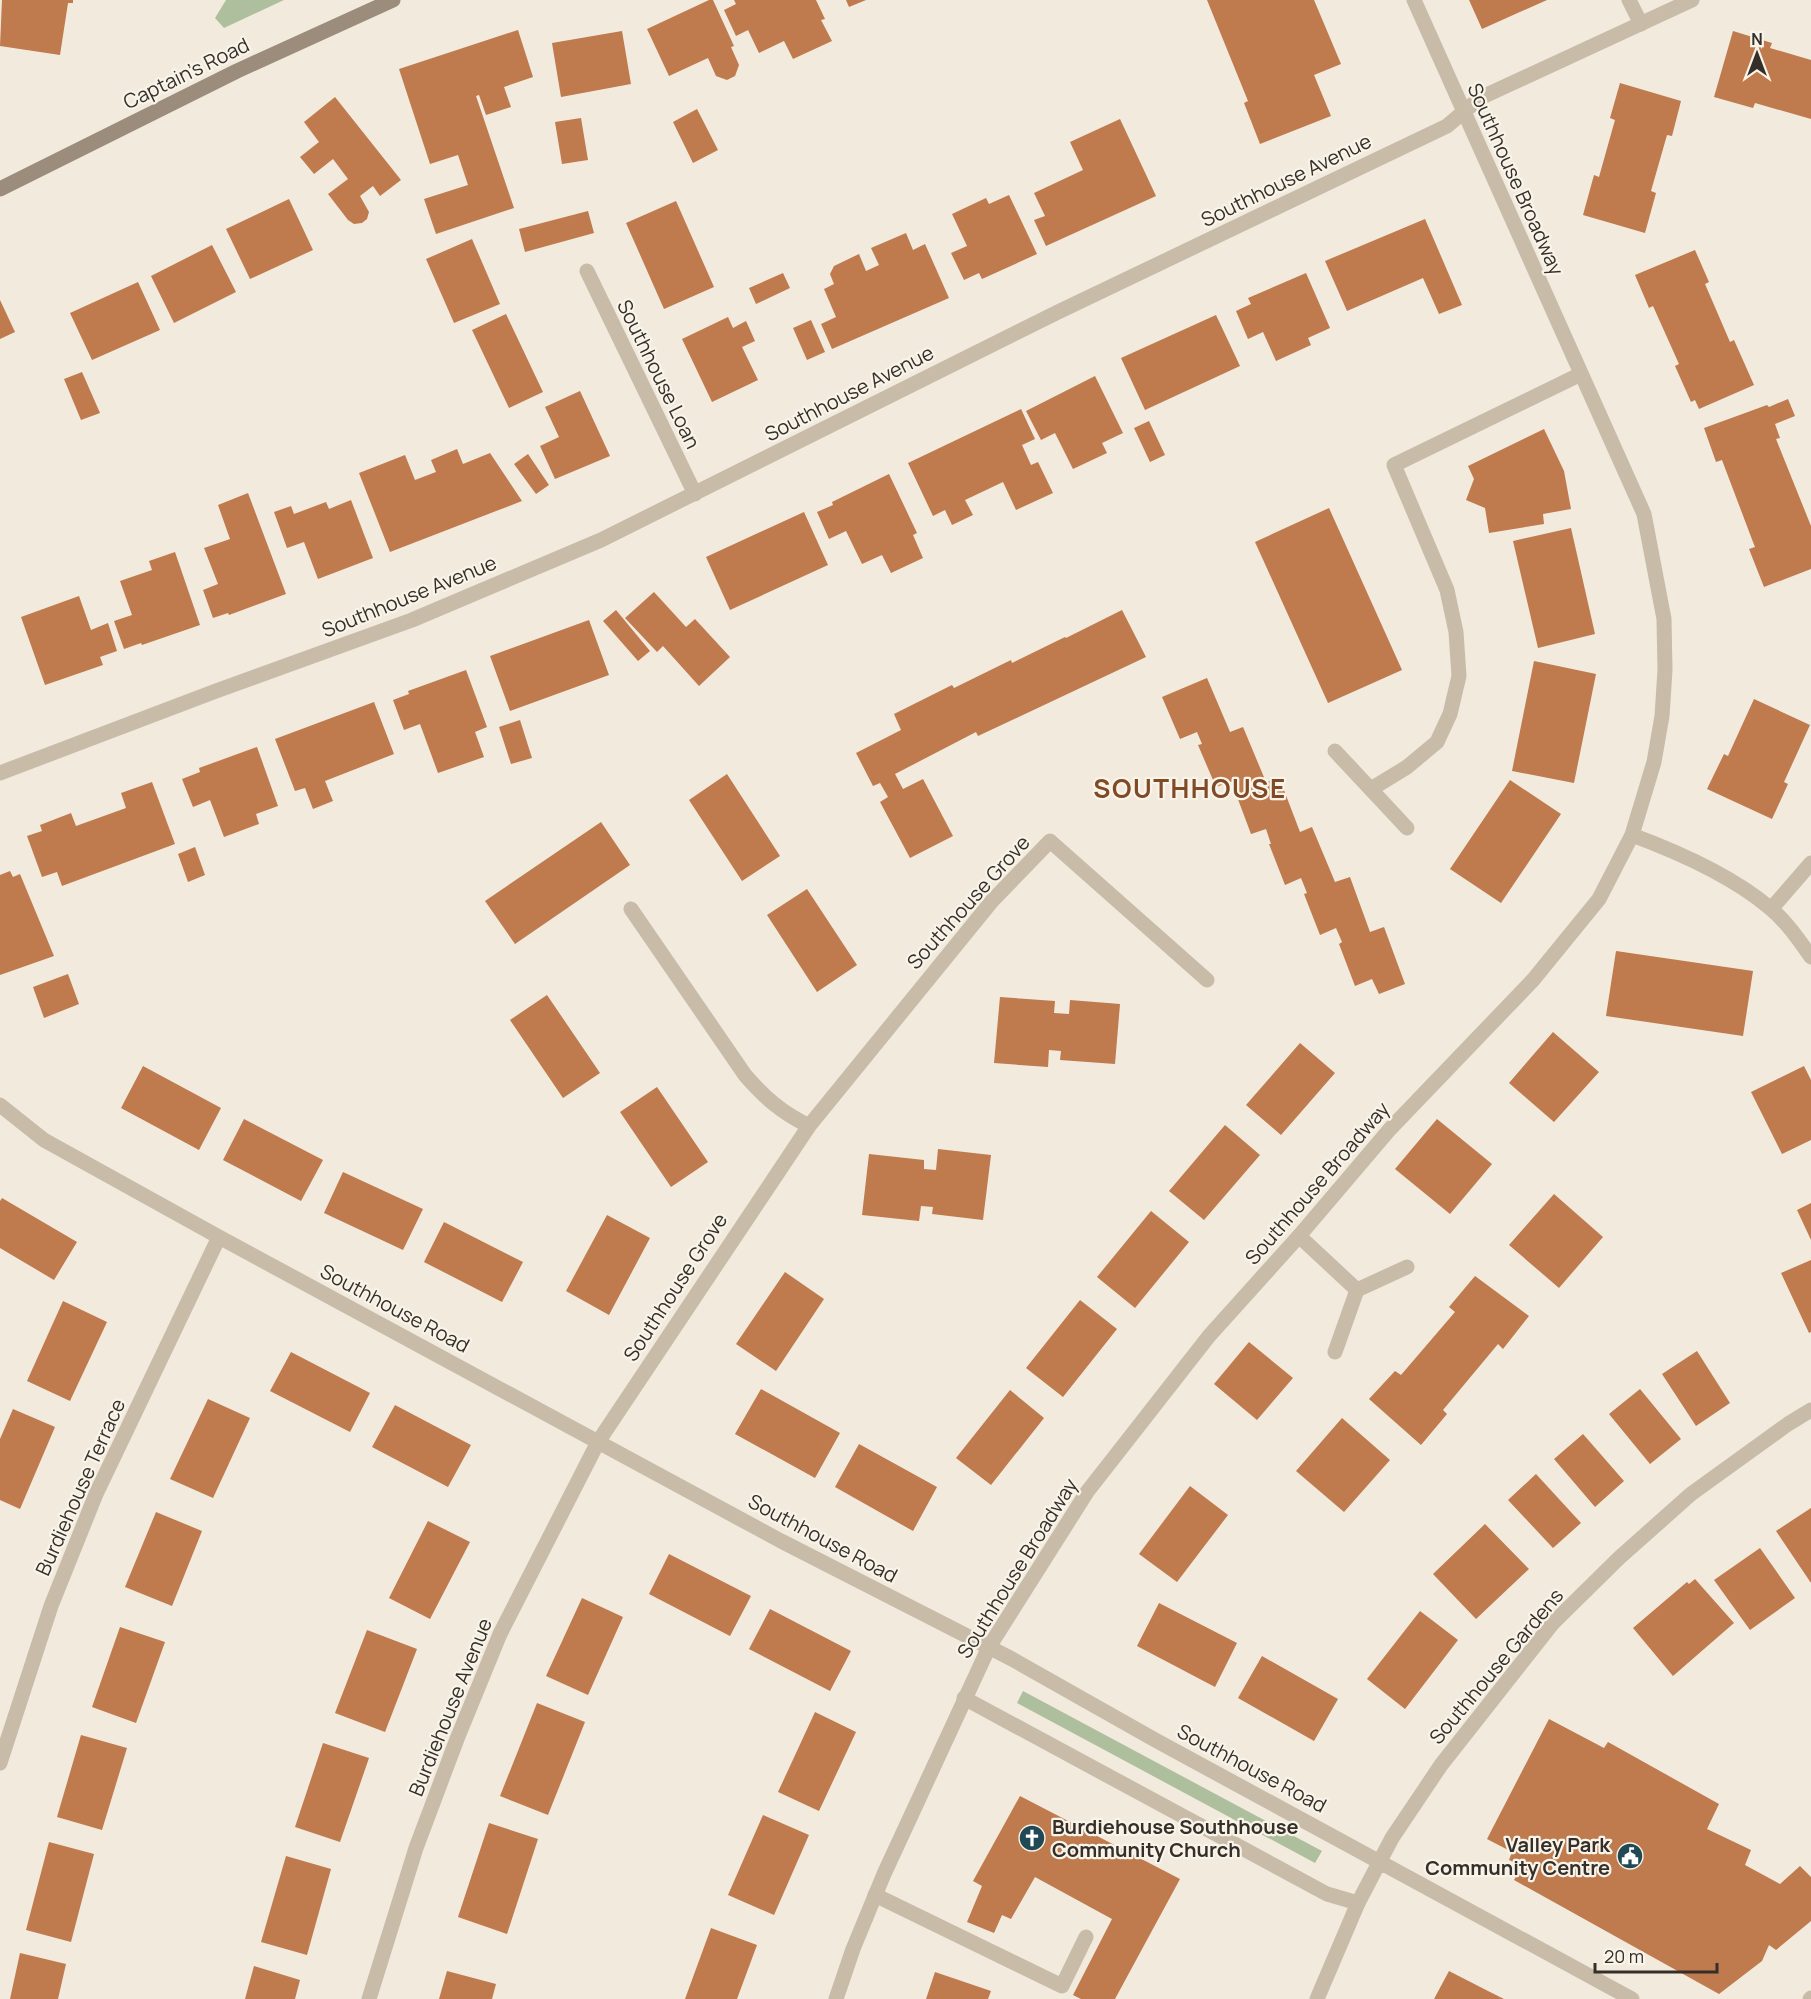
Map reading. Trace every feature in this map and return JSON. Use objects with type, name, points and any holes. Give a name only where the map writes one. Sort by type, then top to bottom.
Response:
[{"type":"main road","name":"Captain's Road","points":[[0,189],[237,71],[393,0]]},
{"type":"street","name":"Southhouse Broadway","points":[[836,1999],[853,1948],[875,1895],[989,1647],[1087,1491],[1209,1336],[1299,1236],[1390,1129],[1533,980],[1599,899],[1632,835],[1654,762],[1662,716],[1665,669],[1664,619],[1644,514],[1414,0]]},
{"type":"street","points":[[1629,0],[1641,24]]},
{"type":"street","name":"Southhouse Avenue","points":[[0,773],[412,620],[601,540],[1058,312],[1447,126],[1480,98],[1692,0]]},
{"type":"street","name":"Southhouse Loan","points":[[586,271],[695,494]]},
{"type":"street","points":[[1371,789],[1407,767],[1437,742],[1450,714],[1459,676],[1456,632],[1447,590],[1394,465],[1581,374]]},
{"type":"street","points":[[1335,751],[1407,828]]},
{"type":"street","points":[[1632,835],[1698,864],[1743,889],[1771,909],[1811,957]]},
{"type":"street","name":"Southhouse Grove","points":[[598,1442],[809,1126],[992,901],[1050,842],[1207,980]]},
{"type":"street","points":[[1771,909],[1811,863]]},
{"type":"street","points":[[631,909],[745,1075],[765,1097],[787,1115],[809,1126]]},
{"type":"street","name":"Southhouse Road","points":[[0,1105],[44,1140],[219,1237],[781,1541],[989,1647],[1632,1999]]},
{"type":"street","points":[[1299,1236],[1357,1290]]},
{"type":"street","name":"Burdiehouse Terrace","points":[[0,1762],[51,1606],[96,1494],[219,1237]]},
{"type":"street","points":[[1335,1352],[1357,1290],[1407,1267]]},
{"type":"street","name":"Southhouse Gardens","points":[[1317,1999],[1358,1902],[1392,1838],[1441,1765],[1552,1624],[1619,1558],[1691,1494],[1811,1410]]},
{"type":"street","name":"Burdiehouse Avenue","points":[[369,1999],[416,1848],[500,1634],[598,1442]]},
{"type":"street","points":[[964,1698],[1327,1894],[1358,1902]]},
{"type":"street","points":[[875,1895],[1062,1986],[1086,1937]]},
{"type":"green space","points":[[226,0],[284,0],[224,28],[215,18]]},
{"type":"green space","points":[[1023,1691],[1322,1851],[1315,1863],[1017,1703]]},
{"type":"building","points":[[2,0],[73,0],[73,3],[68,3],[60,55],[0,46]]},
{"type":"building","points":[[713,0],[734,46],[731,47],[739,65],[735,76],[727,80],[716,76],[708,58],[669,76],[647,29]]},
{"type":"building","points":[[734,0],[816,0],[825,19],[821,20],[832,41],[793,59],[784,41],[759,53],[748,30],[736,36],[724,10],[736,4]]},
{"type":"building","points":[[846,0],[866,0],[849,7]]},
{"type":"building","points":[[1207,0],[1314,0],[1341,64],[1314,75],[1331,116],[1260,144],[1244,103],[1248,101]]},
{"type":"building","points":[[1469,0],[1547,0],[1482,29]]},
{"type":"building","points":[[518,30],[533,77],[504,87],[511,107],[486,115],[479,95],[476,96],[514,208],[436,234],[424,199],[468,185],[458,155],[430,164],[399,69]]},
{"type":"building","points":[[622,31],[631,84],[561,97],[552,43]]},
{"type":"building","points":[[1733,31],[1772,43],[1770,48],[1811,60],[1811,119],[1755,103],[1753,108],[1714,97]]},
{"type":"building","points":[[1620,83],[1681,101],[1672,136],[1667,135],[1651,191],[1656,193],[1645,233],[1583,215],[1594,175],[1599,177],[1615,120],[1610,118]]},
{"type":"building","points":[[335,97],[401,180],[380,196],[373,186],[360,196],[369,212],[367,219],[362,223],[354,224],[348,220],[328,194],[348,179],[333,159],[314,174],[300,157],[319,142],[304,122]]},
{"type":"building","points":[[697,109],[718,150],[693,163],[673,122]]},
{"type":"building","points":[[581,118],[588,160],[562,164],[555,122]]},
{"type":"building","points":[[1120,119],[1156,196],[1046,246],[1034,220],[1045,216],[1034,193],[1083,170],[1070,142]]},
{"type":"building","points":[[1009,195],[1037,254],[982,279],[979,273],[964,280],[951,253],[967,246],[952,214],[986,198],[989,204]]},
{"type":"building","points":[[289,199],[313,250],[250,279],[226,229]]},
{"type":"building","points":[[676,201],[714,287],[664,309],[626,223]]},
{"type":"building","points":[[588,211],[594,233],[525,252],[519,229]]},
{"type":"building","points":[[1425,219],[1462,305],[1439,314],[1423,278],[1347,311],[1325,261]]},
{"type":"building","points":[[906,233],[913,250],[925,244],[949,298],[832,349],[821,324],[836,317],[824,289],[834,284],[830,274],[834,266],[859,254],[866,271],[879,265],[871,248]]},
{"type":"building","points":[[472,239],[500,304],[454,323],[426,259]]},
{"type":"building","points":[[212,245],[236,292],[174,323],[151,276]]},
{"type":"building","points":[[1695,250],[1709,282],[1705,284],[1730,342],[1734,340],[1754,385],[1699,409],[1695,400],[1691,402],[1675,366],[1679,364],[1653,306],[1649,308],[1635,275]]},
{"type":"building","points":[[783,273],[790,288],[756,304],[749,288]]},
{"type":"building","points":[[1306,273],[1330,328],[1308,338],[1311,345],[1276,361],[1263,332],[1248,339],[1236,311],[1251,304],[1248,298]]},
{"type":"building","points":[[138,282],[160,330],[92,360],[70,313]]},
{"type":"building","points":[[0,300],[15,332],[0,339]]},
{"type":"building","points":[[506,314],[543,392],[509,408],[472,330]]},
{"type":"building","points":[[1216,315],[1240,366],[1145,410],[1121,358]]},
{"type":"building","points":[[728,317],[733,328],[746,321],[755,341],[742,347],[758,380],[712,402],[682,339]]},
{"type":"building","points":[[811,320],[825,352],[807,360],[793,328]]},
{"type":"building","points":[[82,372],[100,413],[81,420],[64,379]]},
{"type":"building","points":[[1095,376],[1123,433],[1102,443],[1107,453],[1073,469],[1055,433],[1041,440],[1026,411]]},
{"type":"building","points":[[580,391],[610,456],[555,479],[540,446],[559,437],[545,407]]},
{"type":"building","points":[[1788,399],[1795,416],[1775,424],[1780,438],[1776,439],[1811,526],[1811,569],[1764,587],[1749,549],[1755,547],[1722,460],[1716,462],[1704,428]]},
{"type":"building","points":[[1021,409],[1035,439],[1022,445],[1031,465],[1038,462],[1053,493],[1016,510],[1003,482],[965,500],[973,515],[952,525],[945,510],[933,516],[908,463]]},
{"type":"building","points":[[1149,421],[1165,455],[1150,462],[1134,428]]},
{"type":"building","points":[[1544,429],[1564,471],[1571,509],[1543,514],[1544,524],[1489,533],[1485,508],[1466,500],[1474,479],[1468,466]]},
{"type":"building","points":[[457,449],[463,464],[490,453],[522,501],[390,552],[359,473],[405,455],[415,480],[436,472],[431,460]]},
{"type":"building","points":[[528,454],[549,485],[536,494],[514,464]]},
{"type":"building","points":[[889,474],[917,533],[913,535],[923,558],[891,573],[882,555],[862,564],[846,531],[829,539],[817,512],[833,505],[832,502]]},
{"type":"building","points":[[248,493],[286,594],[229,615],[228,613],[213,618],[203,590],[218,584],[204,548],[230,539],[218,505]]},
{"type":"building","points":[[351,500],[373,558],[318,579],[304,542],[287,548],[274,512],[291,506],[294,514],[326,502],[329,509]]},
{"type":"building","points":[[1329,508],[1402,670],[1328,703],[1255,542]]},
{"type":"building","points":[[804,512],[828,565],[730,610],[706,557]]},
{"type":"building","points":[[1571,528],[1595,634],[1538,648],[1513,541]]},
{"type":"building","points":[[175,552],[200,625],[124,649],[114,621],[132,615],[120,581],[152,570],[149,561]]},
{"type":"building","points":[[654,592],[686,627],[695,619],[730,657],[699,686],[663,646],[657,652],[625,618]]},
{"type":"building","points":[[79,596],[91,630],[108,623],[117,651],[100,657],[103,665],[45,685],[21,617]]},
{"type":"building","points":[[616,610],[650,651],[638,661],[603,621]]},
{"type":"building","points":[[1122,610],[1146,657],[978,736],[976,732],[895,774],[903,789],[923,779],[953,836],[910,858],[880,802],[888,797],[880,783],[873,786],[856,753],[901,730],[894,714],[952,685],[954,688],[1011,660],[1012,663]]},
{"type":"building","points":[[589,620],[609,675],[510,711],[490,656]]},
{"type":"building","points":[[1534,661],[1596,674],[1574,783],[1512,771]]},
{"type":"building","points":[[466,670],[487,727],[475,732],[484,757],[438,773],[420,724],[404,730],[393,700],[409,694],[408,691]]},
{"type":"building","points":[[1207,678],[1230,732],[1243,727],[1266,782],[1279,777],[1300,832],[1312,827],[1335,882],[1350,877],[1370,932],[1384,927],[1405,984],[1379,994],[1372,979],[1355,986],[1339,944],[1342,942],[1336,928],[1320,935],[1304,894],[1307,893],[1301,878],[1285,885],[1269,844],[1271,844],[1266,829],[1251,834],[1233,781],[1216,787],[1198,745],[1202,744],[1197,732],[1180,739],[1162,697]]},
{"type":"building","points":[[1754,699],[1810,725],[1784,782],[1788,784],[1772,819],[1707,789],[1724,754],[1728,756]]},
{"type":"building","points":[[374,702],[394,754],[325,781],[333,801],[313,809],[305,788],[295,791],[275,739]]},
{"type":"building","points":[[520,720],[532,758],[511,764],[499,727]]},
{"type":"building","points":[[257,747],[278,806],[256,814],[259,824],[224,837],[210,800],[193,807],[182,779],[200,772],[199,768]]},
{"type":"building","points":[[727,774],[780,856],[742,881],[689,800]]},
{"type":"building","points":[[1510,780],[1561,814],[1501,903],[1450,869]]},
{"type":"building","points":[[152,782],[175,844],[62,886],[57,872],[42,877],[27,836],[42,831],[40,825],[71,813],[76,826],[126,808],[121,793]]},
{"type":"building","points":[[601,822],[630,865],[515,944],[485,901]]},
{"type":"building","points":[[195,847],[205,875],[188,882],[178,854]]},
{"type":"building","points":[[10,871],[13,877],[20,874],[54,956],[0,975],[0,875]]},
{"type":"building","points":[[807,889],[857,965],[817,992],[767,915]]},
{"type":"building","points":[[1616,951],[1753,971],[1743,1036],[1606,1016]]},
{"type":"building","points":[[68,974],[79,1004],[44,1018],[33,987]]},
{"type":"building","points":[[547,995],[600,1073],[563,1098],[510,1020]]},
{"type":"building","points":[[1000,997],[1055,1001],[1054,1013],[1069,1014],[1070,1000],[1120,1004],[1115,1064],[1060,1060],[1061,1051],[1049,1050],[1048,1067],[994,1063]]},
{"type":"building","points":[[1553,1032],[1599,1072],[1554,1122],[1509,1083]]},
{"type":"building","points":[[1300,1043],[1335,1073],[1281,1135],[1246,1105]]},
{"type":"building","points":[[143,1066],[221,1108],[199,1150],[121,1108]]},
{"type":"building","points":[[1804,1066],[1811,1080],[1811,1140],[1782,1154],[1751,1092]]},
{"type":"building","points":[[657,1087],[708,1162],[671,1187],[620,1112]]},
{"type":"building","points":[[244,1119],[323,1160],[301,1201],[223,1160]]},
{"type":"building","points":[[1437,1119],[1492,1164],[1450,1214],[1395,1169]]},
{"type":"building","points":[[1225,1125],[1260,1155],[1204,1220],[1169,1191]]},
{"type":"building","points":[[938,1149],[991,1155],[983,1220],[932,1214],[933,1207],[921,1206],[919,1221],[862,1215],[869,1154],[924,1160],[924,1169],[936,1170]]},
{"type":"building","points":[[343,1172],[423,1209],[403,1250],[324,1213]]},
{"type":"building","points":[[1554,1194],[1603,1237],[1559,1288],[1509,1245]]},
{"type":"building","points":[[2,1198],[77,1242],[54,1280],[0,1248],[0,1201]]},
{"type":"building","points":[[1811,1203],[1811,1240],[1797,1210]]},
{"type":"building","points":[[1151,1211],[1189,1242],[1135,1308],[1097,1277]]},
{"type":"building","points":[[607,1215],[650,1238],[609,1315],[566,1291]]},
{"type":"building","points":[[444,1222],[523,1262],[502,1302],[424,1262]]},
{"type":"building","points":[[1811,1260],[1811,1332],[1809,1333],[1781,1273]]},
{"type":"building","points":[[785,1272],[824,1299],[776,1371],[736,1344]]},
{"type":"building","points":[[1475,1276],[1529,1316],[1503,1349],[1498,1344],[1443,1410],[1447,1414],[1421,1445],[1369,1399],[1395,1371],[1401,1375],[1455,1312],[1449,1307]]},
{"type":"building","points":[[1080,1300],[1117,1329],[1063,1397],[1026,1368]]},
{"type":"building","points":[[63,1301],[107,1322],[70,1401],[27,1381]]},
{"type":"building","points":[[1249,1342],[1293,1378],[1257,1420],[1214,1384]]},
{"type":"building","points":[[1697,1351],[1730,1403],[1696,1426],[1662,1374]]},
{"type":"building","points":[[291,1352],[370,1393],[350,1432],[270,1391]]},
{"type":"building","points":[[761,1389],[840,1433],[815,1478],[735,1434]]},
{"type":"building","points":[[1640,1389],[1681,1439],[1650,1464],[1609,1414]]},
{"type":"building","points":[[1010,1390],[1044,1418],[991,1485],[956,1458]]},
{"type":"building","points":[[208,1399],[250,1418],[213,1498],[170,1479]]},
{"type":"building","points":[[395,1405],[471,1445],[448,1487],[372,1447]]},
{"type":"building","points":[[13,1409],[55,1427],[20,1509],[0,1500],[0,1439]]},
{"type":"building","points":[[1342,1418],[1390,1460],[1344,1512],[1296,1471]]},
{"type":"building","points":[[1583,1434],[1624,1481],[1595,1507],[1554,1459]]},
{"type":"building","points":[[859,1444],[937,1487],[913,1531],[835,1487]]},
{"type":"building","points":[[1536,1474],[1581,1523],[1553,1548],[1508,1500]]},
{"type":"building","points":[[1190,1486],[1228,1515],[1177,1582],[1139,1554]]},
{"type":"building","points":[[1811,1508],[1811,1583],[1776,1531]]},
{"type":"building","points":[[156,1512],[202,1531],[172,1606],[125,1587]]},
{"type":"building","points":[[428,1521],[470,1542],[430,1619],[389,1598]]},
{"type":"building","points":[[1485,1524],[1529,1569],[1476,1619],[1433,1574]]},
{"type":"building","points":[[1760,1548],[1795,1598],[1750,1630],[1714,1580]]},
{"type":"building","points":[[669,1554],[751,1596],[730,1636],[649,1594]]},
{"type":"building","points":[[1695,1579],[1734,1623],[1673,1676],[1633,1628],[1687,1582],[1689,1584]]},
{"type":"building","points":[[582,1598],[623,1617],[588,1695],[546,1676]]},
{"type":"building","points":[[1159,1603],[1237,1643],[1215,1687],[1137,1646]]},
{"type":"building","points":[[770,1609],[851,1651],[830,1691],[749,1649]]},
{"type":"building","points":[[1420,1611],[1458,1640],[1405,1709],[1367,1679]]},
{"type":"building","points":[[120,1627],[165,1642],[136,1723],[92,1707]]},
{"type":"building","points":[[367,1630],[417,1649],[385,1732],[335,1713]]},
{"type":"building","points":[[1262,1656],[1338,1699],[1314,1741],[1238,1698]]},
{"type":"building","points":[[537,1703],[585,1722],[548,1815],[500,1796]]},
{"type":"building","points":[[815,1712],[856,1732],[819,1811],[778,1792]]},
{"type":"building","name":"Valley Park Community Centre","points":[[1549,1719],[1604,1748],[1608,1742],[1719,1804],[1707,1829],[1751,1850],[1745,1865],[1780,1884],[1800,1866],[1811,1877],[1811,1921],[1776,1950],[1769,1945],[1762,1961],[1719,1994],[1514,1880],[1522,1866],[1509,1860],[1512,1852],[1487,1839]]},
{"type":"building","points":[[81,1735],[127,1748],[102,1830],[57,1817]]},
{"type":"building","points":[[323,1743],[369,1758],[340,1842],[295,1827]]},
{"type":"building","points":[[1020,1796],[1180,1879],[1115,1999],[1081,1999],[1073,1995],[1112,1919],[1035,1877],[1011,1919],[1002,1915],[994,1933],[967,1922],[982,1886],[973,1881]]},
{"type":"building","points":[[763,1815],[809,1835],[774,1915],[728,1895]]},
{"type":"building","points":[[489,1823],[538,1839],[507,1934],[458,1917]]},
{"type":"building","points":[[49,1842],[94,1854],[71,1942],[26,1930]]},
{"type":"building","points":[[286,1856],[331,1869],[307,1955],[261,1942]]},
{"type":"building","points":[[711,1928],[757,1945],[737,1999],[685,1999]]},
{"type":"building","points":[[20,1953],[66,1964],[58,1999],[10,1999]]},
{"type":"building","points":[[254,1966],[300,1980],[295,1999],[245,1999]]},
{"type":"building","points":[[447,1971],[496,1984],[492,1999],[439,1999]]},
{"type":"building","points":[[1449,1971],[1488,1991],[1504,1999],[1434,1999]]},
{"type":"building","points":[[935,1972],[991,1991],[988,1999],[926,1999]]},
{"type":"place","name":"Burdiehouse Southhouse Community Church","points":[[1032,1838]]},
{"type":"place","name":"Valley Park Community Centre","points":[[1630,1856]]},
{"type":"district","name":"SOUTHHOUSE","points":[[1190,788]]}]
